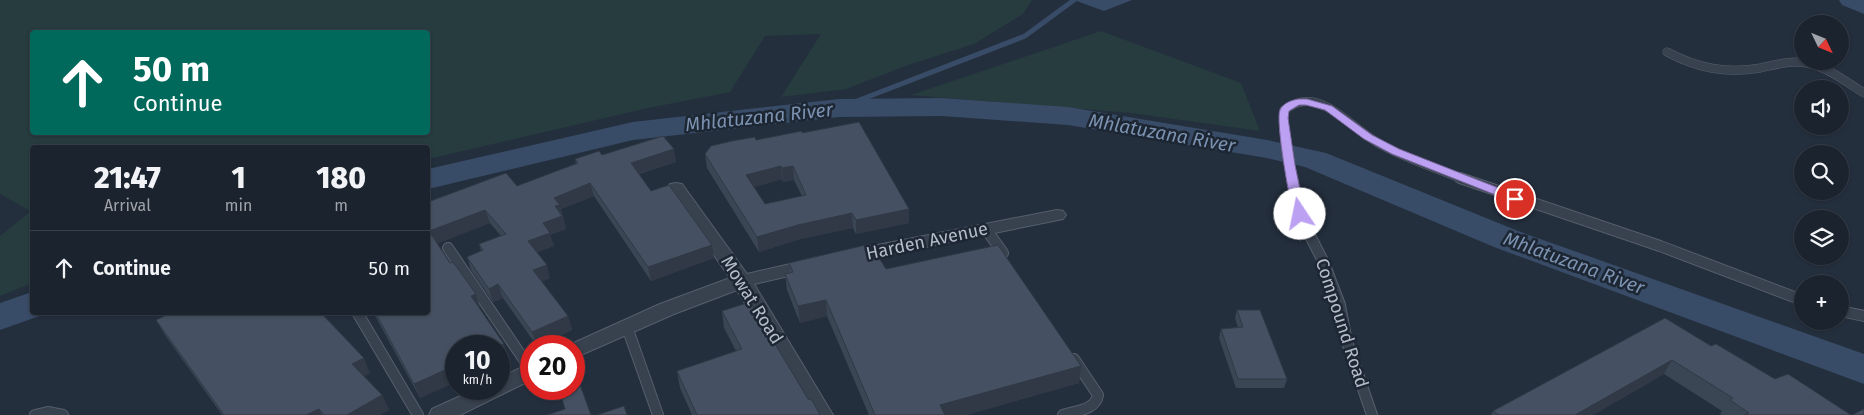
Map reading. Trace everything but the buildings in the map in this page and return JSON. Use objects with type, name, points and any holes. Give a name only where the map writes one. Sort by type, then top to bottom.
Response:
[{"type":"street","name":"Mowat Road","points":[[676,188],[742,281],[822,415]]},
{"type":"street","name":"Harden Avenue","points":[[585,346],[667,309],[742,281],[986,229],[1057,216]]},
{"type":"street","points":[[440,415],[472,400]]},
{"type":"lane","points":[[1667,52],[1691,64],[1725,71],[1745,71],[1792,62],[1807,63],[1828,70],[1864,94]]},
{"type":"lane","name":"Compound Road","points":[[1372,415],[1347,342],[1337,296],[1324,263],[1300,214],[1289,165],[1284,110],[1292,104],[1299,102],[1318,104],[1336,112],[1368,137],[1415,160],[1501,194],[1667,248],[1794,297]]},
{"type":"lane","points":[[986,229],[1007,260]]},
{"type":"lane","points":[[448,248],[520,355]]},
{"type":"lane","points":[[1849,313],[1864,316]]},
{"type":"lane","points":[[359,315],[418,415]]},
{"type":"lane","points":[[627,327],[658,415]]},
{"type":"lane","points":[[1063,415],[1090,407],[1097,401],[1098,394],[1066,347]]},
{"type":"lane","points":[[35,415],[48,412],[63,415]]},
{"type":"green space","points":[[0,0],[1032,0],[1023,14],[974,44],[908,65],[846,89],[781,97],[821,34],[765,36],[730,92],[648,108],[430,159],[430,145],[30,145],[30,210],[0,194]]},
{"type":"green space","points":[[1101,31],[1241,83],[1260,131],[1131,113],[911,95]]},
{"type":"green space","points":[[30,212],[30,284],[0,296],[0,236]]},
{"type":"water","points":[[1074,0],[1132,0],[1104,11]]},
{"type":"waterway","points":[[839,108],[1025,36],[1074,0]]},
{"type":"waterway","name":"Mhlatuzana River","points":[[1851,0],[1864,7]]},
{"type":"waterway","name":"Mhlatuzana River","points":[[430,179],[633,131],[839,108],[942,107],[1068,116],[1267,149],[1315,160],[1506,239],[1864,369]]},
{"type":"waterway","name":"Mhlatuzana River","points":[[0,317],[30,306]]},
{"type":"route","points":[[1300,214],[1289,165],[1283,118],[1284,110],[1292,104],[1299,102],[1318,104],[1328,108],[1336,112],[1360,132],[1396,151],[1515,199]]}]
